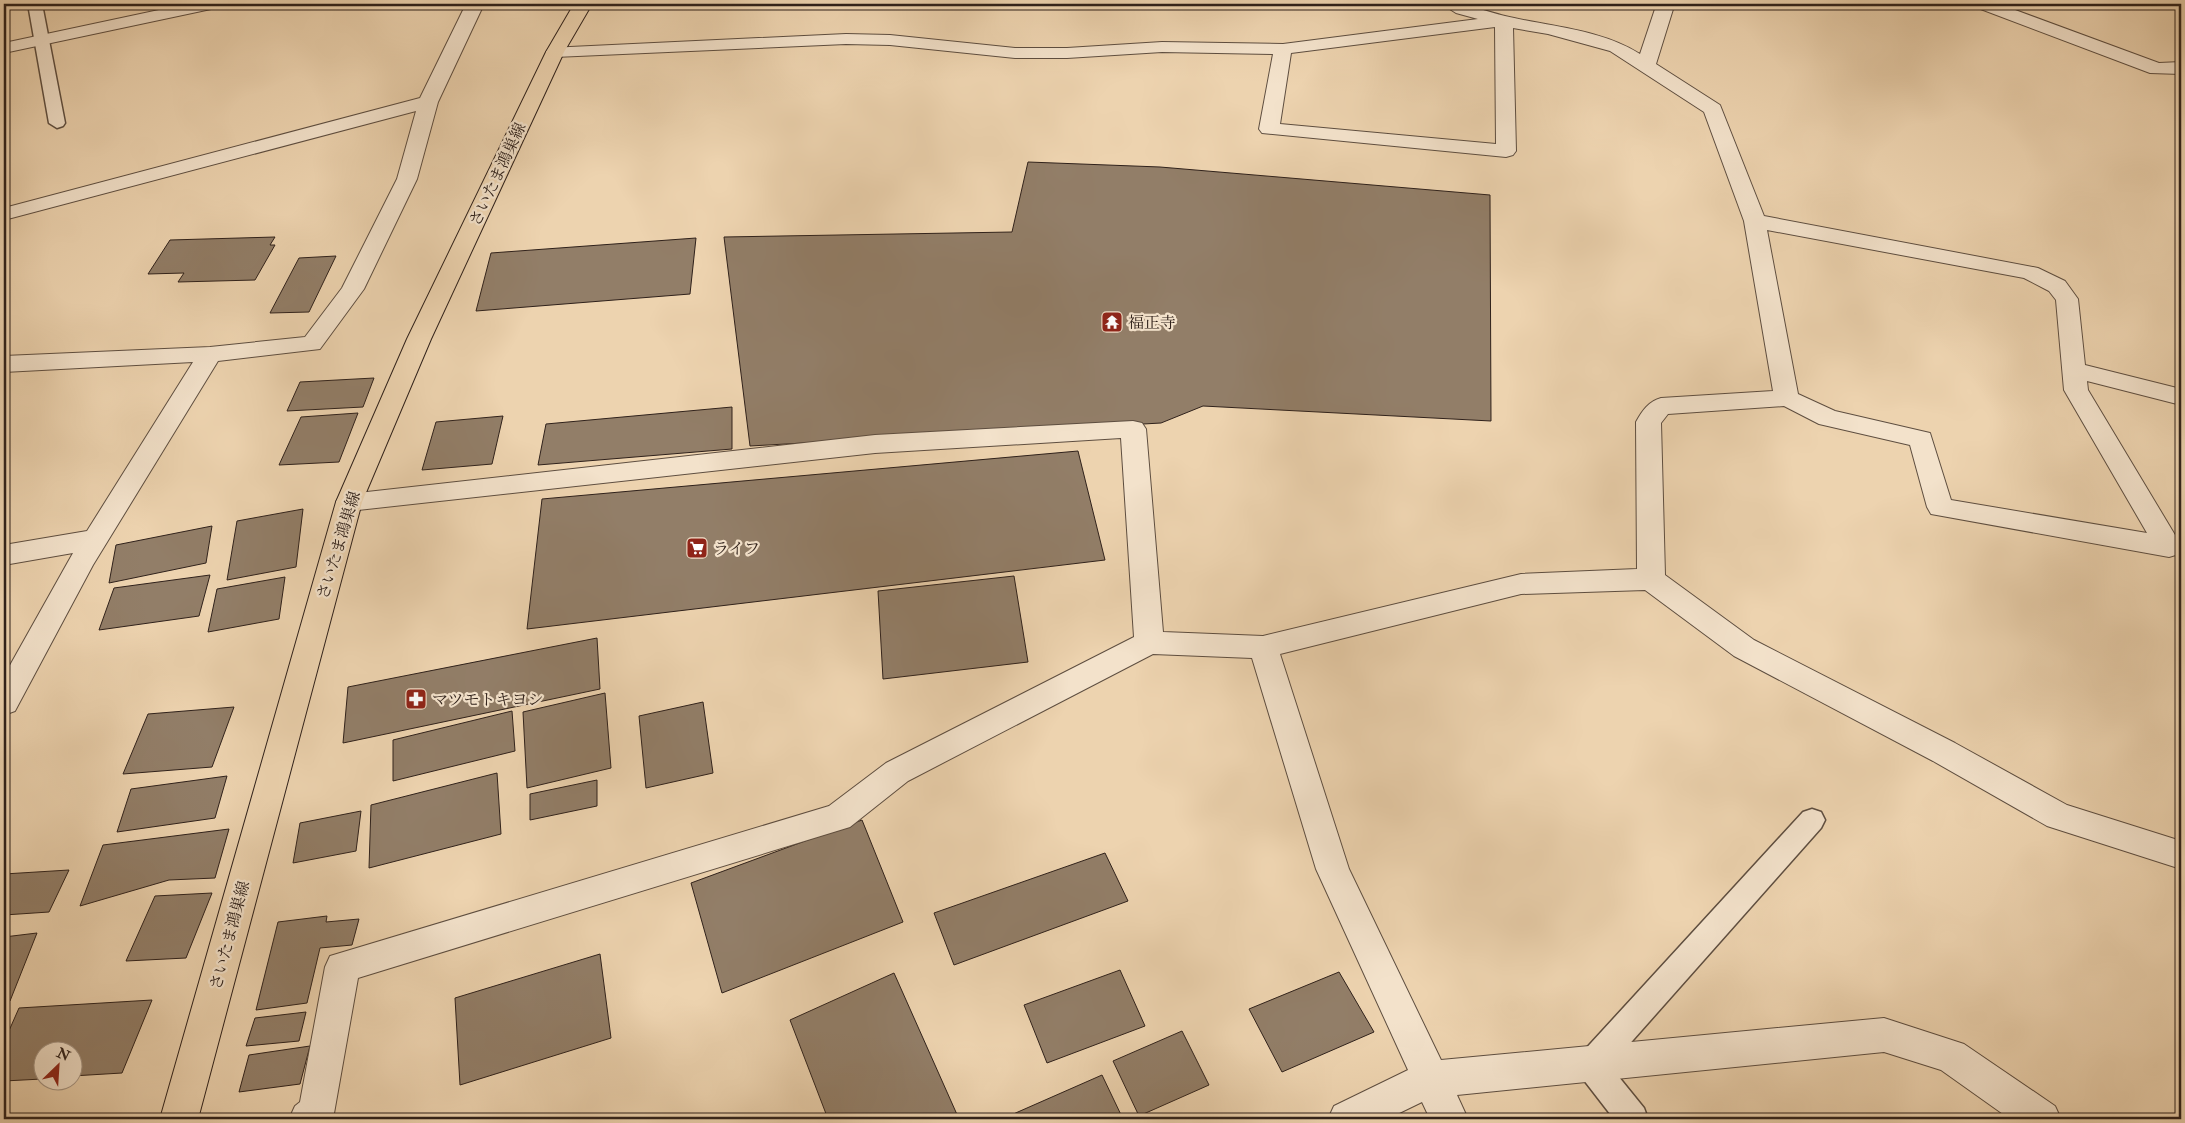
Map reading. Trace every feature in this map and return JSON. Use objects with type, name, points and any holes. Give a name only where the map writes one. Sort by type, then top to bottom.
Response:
[{"type":"main road","name":"さいたま鴻巣線","points":[[179,1119],[349,502],[419,339],[555,52],[583,4]]},
{"type":"street","points":[[4,48],[211,4]]},
{"type":"street","points":[[4,364],[210,354],[312,344],[353,289],[407,179],[428,102],[475,4]]},
{"type":"street","points":[[1451,4],[1504,21],[1550,28],[1616,47],[1713,109],[1755,222],[1787,398]]},
{"type":"street","points":[[1984,4],[2157,69],[2181,68]]},
{"type":"street","points":[[1646,65],[1665,6]]},
{"type":"street","points":[[555,52],[846,39],[890,40],[1015,53],[1067,54],[1162,47],[1282,49],[1504,21]]},
{"type":"street","points":[[1282,49],[1269,129],[1506,151],[1504,21]]},
{"type":"street","points":[[4,214],[428,102]]},
{"type":"street","points":[[1651,579],[1648,422],[1661,406],[1787,398],[1828,418],[1921,439],[1940,507],[2168,547],[2076,390],[2067,299],[2057,286],[2030,273],[1755,222]]},
{"type":"street","points":[[4,703],[96,539],[210,354]]},
{"type":"street","points":[[2074,370],[2181,397]]},
{"type":"street","points":[[349,502],[875,444],[1133,430],[1149,642]]},
{"type":"street","points":[[4,555],[96,539]]},
{"type":"street","points":[[308,1119],[317,1112],[342,967],[840,817],[897,772],[1149,642],[1263,647],[1521,584],[1651,579],[1744,648],[1944,752],[2058,816],[2181,855]]},
{"type":"street","points":[[1263,647],[1333,869],[1449,1119]]},
{"type":"street","points":[[1347,1119],[1429,1079],[1591,1065],[1884,1035],[1951,1056],[2042,1119]]},
{"type":"lane","points":[[35,4],[57,123]]},
{"type":"lane","points":[[1633,1119],[1591,1065],[1812,820]]},
{"type":"building","name":"福正寺","points":[[1028,162],[1160,167],[1490,195],[1491,421],[1203,406],[1161,423],[750,446],[724,237],[1012,232]]},
{"type":"building","points":[[275,237],[270,245],[275,245],[255,280],[178,282],[184,273],[148,274],[170,240]]},
{"type":"building","points":[[696,238],[690,294],[476,311],[491,253]]},
{"type":"building","points":[[336,256],[309,312],[270,313],[299,258]]},
{"type":"building","points":[[374,378],[363,407],[287,411],[300,382]]},
{"type":"building","points":[[732,407],[732,449],[538,465],[546,424]]},
{"type":"building","points":[[358,413],[339,462],[279,465],[301,417]]},
{"type":"building","points":[[503,416],[492,464],[422,470],[436,422]]},
{"type":"building","points":[[1078,451],[1105,560],[527,629],[542,499]]},
{"type":"building","points":[[303,509],[296,567],[227,580],[237,521]]},
{"type":"building","points":[[212,526],[206,563],[109,583],[116,545]]},
{"type":"building","points":[[210,575],[199,616],[99,630],[114,588]]},
{"type":"building","points":[[1014,576],[1028,662],[883,679],[878,591]]},
{"type":"building","points":[[285,577],[279,619],[208,632],[217,589]]},
{"type":"building","points":[[597,638],[600,689],[343,743],[348,687]]},
{"type":"building","points":[[605,693],[611,768],[527,788],[523,712]]},
{"type":"building","points":[[703,702],[713,773],[646,788],[639,716]]},
{"type":"building","points":[[234,707],[212,767],[123,774],[148,714]]},
{"type":"building","points":[[512,711],[515,751],[393,781],[393,740]]},
{"type":"building","points":[[497,773],[501,834],[369,868],[371,805]]},
{"type":"building","points":[[227,776],[215,818],[117,832],[131,789]]},
{"type":"building","points":[[597,780],[597,806],[530,820],[530,794]]},
{"type":"building","points":[[361,811],[356,851],[293,863],[300,823]]},
{"type":"building","points":[[862,820],[903,922],[722,993],[691,883]]},
{"type":"building","points":[[229,829],[215,878],[169,880],[80,906],[103,845]]},
{"type":"building","points":[[1105,853],[1128,901],[954,965],[934,913]]},
{"type":"building","points":[[69,870],[49,912],[4,915],[4,874]]},
{"type":"building","points":[[212,893],[186,958],[126,961],[155,896]]},
{"type":"building","points":[[327,916],[326,922],[359,919],[352,945],[320,948],[307,1003],[256,1010],[278,922]]},
{"type":"building","points":[[37,933],[10,1001],[4,1002],[4,937]]},
{"type":"building","points":[[600,954],[611,1038],[460,1085],[455,998]]},
{"type":"building","points":[[1120,970],[1145,1026],[1047,1063],[1024,1005]]},
{"type":"building","points":[[1339,972],[1374,1032],[1282,1072],[1249,1009]]},
{"type":"building","points":[[894,973],[959,1119],[828,1119],[790,1020]]},
{"type":"building","points":[[152,1000],[122,1073],[82,1075],[82,1040],[32,1040],[32,1080],[4,1081],[4,1042],[19,1008]]},
{"type":"building","points":[[306,1012],[299,1041],[246,1046],[255,1018]]},
{"type":"building","points":[[1182,1031],[1209,1085],[1139,1116],[1113,1061]]},
{"type":"building","points":[[310,1046],[300,1084],[239,1092],[249,1055]]},
{"type":"building","points":[[1102,1075],[1123,1119],[1002,1119]]},
{"type":"place","name":"福正寺","points":[[1112,322]]},
{"type":"place","name":"ライフ","points":[[697,548]]},
{"type":"place","name":"マツモトキヨシ","points":[[416,699]]}]
